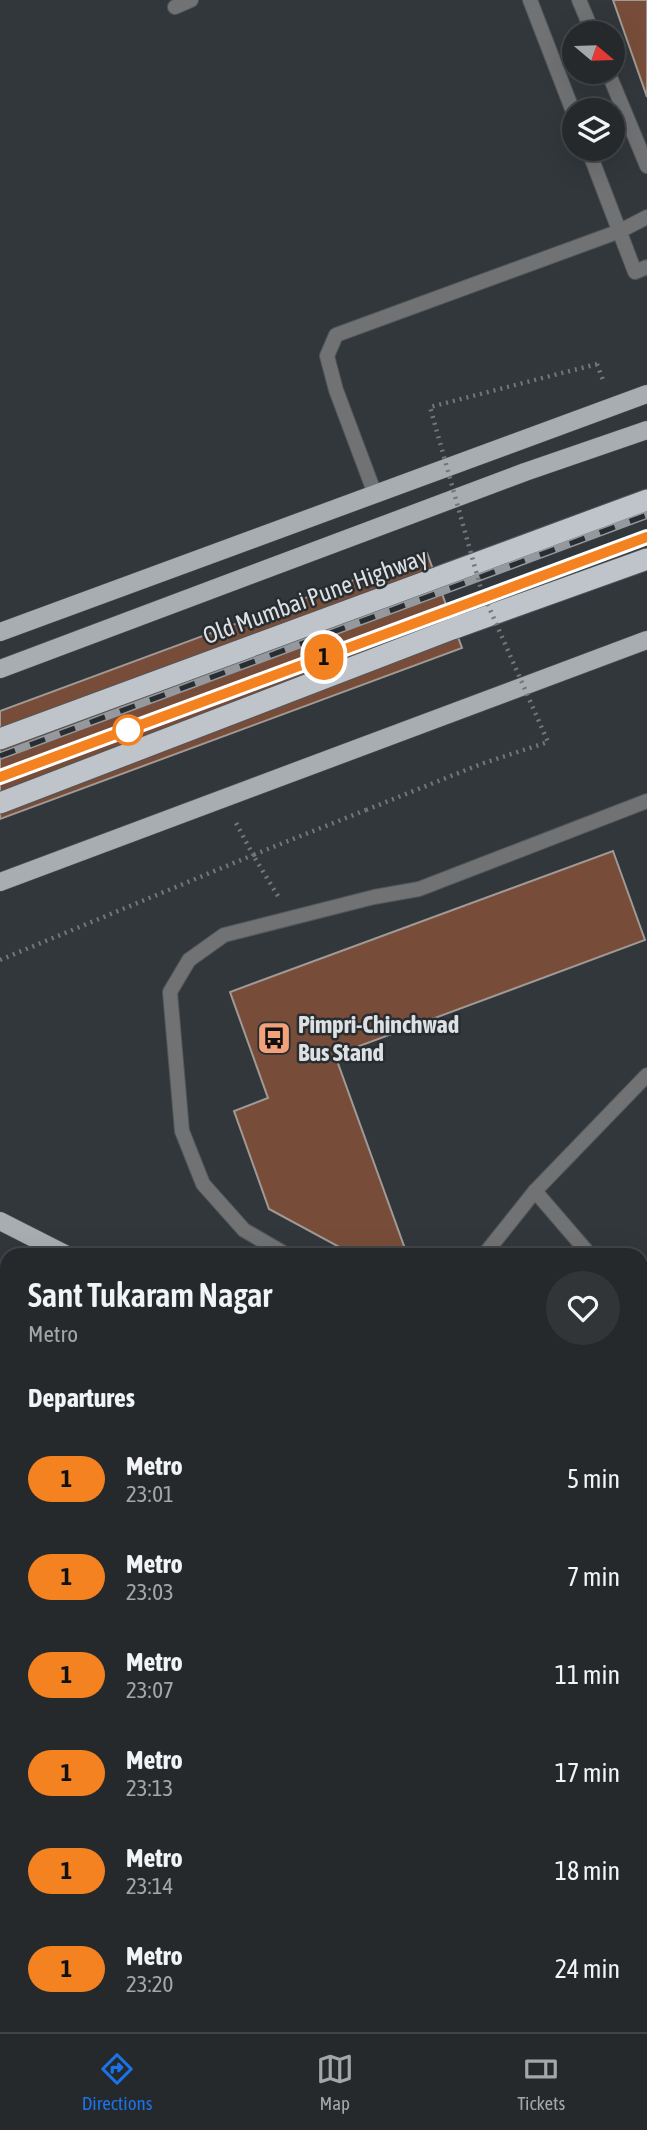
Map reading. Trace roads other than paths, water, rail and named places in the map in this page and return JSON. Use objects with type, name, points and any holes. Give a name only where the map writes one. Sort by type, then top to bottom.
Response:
[{"type":"highway","name":"Old Mumbai Pune Highway","points":[[0,739],[647,500]]},
{"type":"highway","points":[[0,803],[452,629],[647,559]]},
{"type":"main road","points":[[0,632],[647,394]]},
{"type":"main road","points":[[0,669],[525,472],[647,430]]},
{"type":"main road","points":[[0,882],[647,640]]},
{"type":"main road","points":[[0,1221],[53,1248]]},
{"type":"street","points":[[175,7],[191,0]]},
{"type":"street","points":[[530,0],[568,98]]},
{"type":"street","points":[[579,0],[588,21]]},
{"type":"street","points":[[613,84],[647,166]]},
{"type":"street","points":[[593,161],[620,231],[641,269]]},
{"type":"street","points":[[375,494],[336,390],[327,356],[335,335],[620,231],[647,217]]},
{"type":"street","points":[[275,1248],[244,1230],[202,1184],[182,1131],[170,992],[189,960],[224,936],[419,889],[647,801]]},
{"type":"street","points":[[490,1248],[536,1191],[647,1075]]},
{"type":"street","points":[[536,1191],[584,1248]]},
{"type":"railway","points":[[0,756],[647,515]]},
{"type":"railway","points":[[0,777],[647,537]]},
{"type":"metro line","name":"1","points":[[0,777],[647,537]]},
{"type":"place","name":"Pimpri-Chinchwad Bus Stand","points":[[274,1038]]}]
